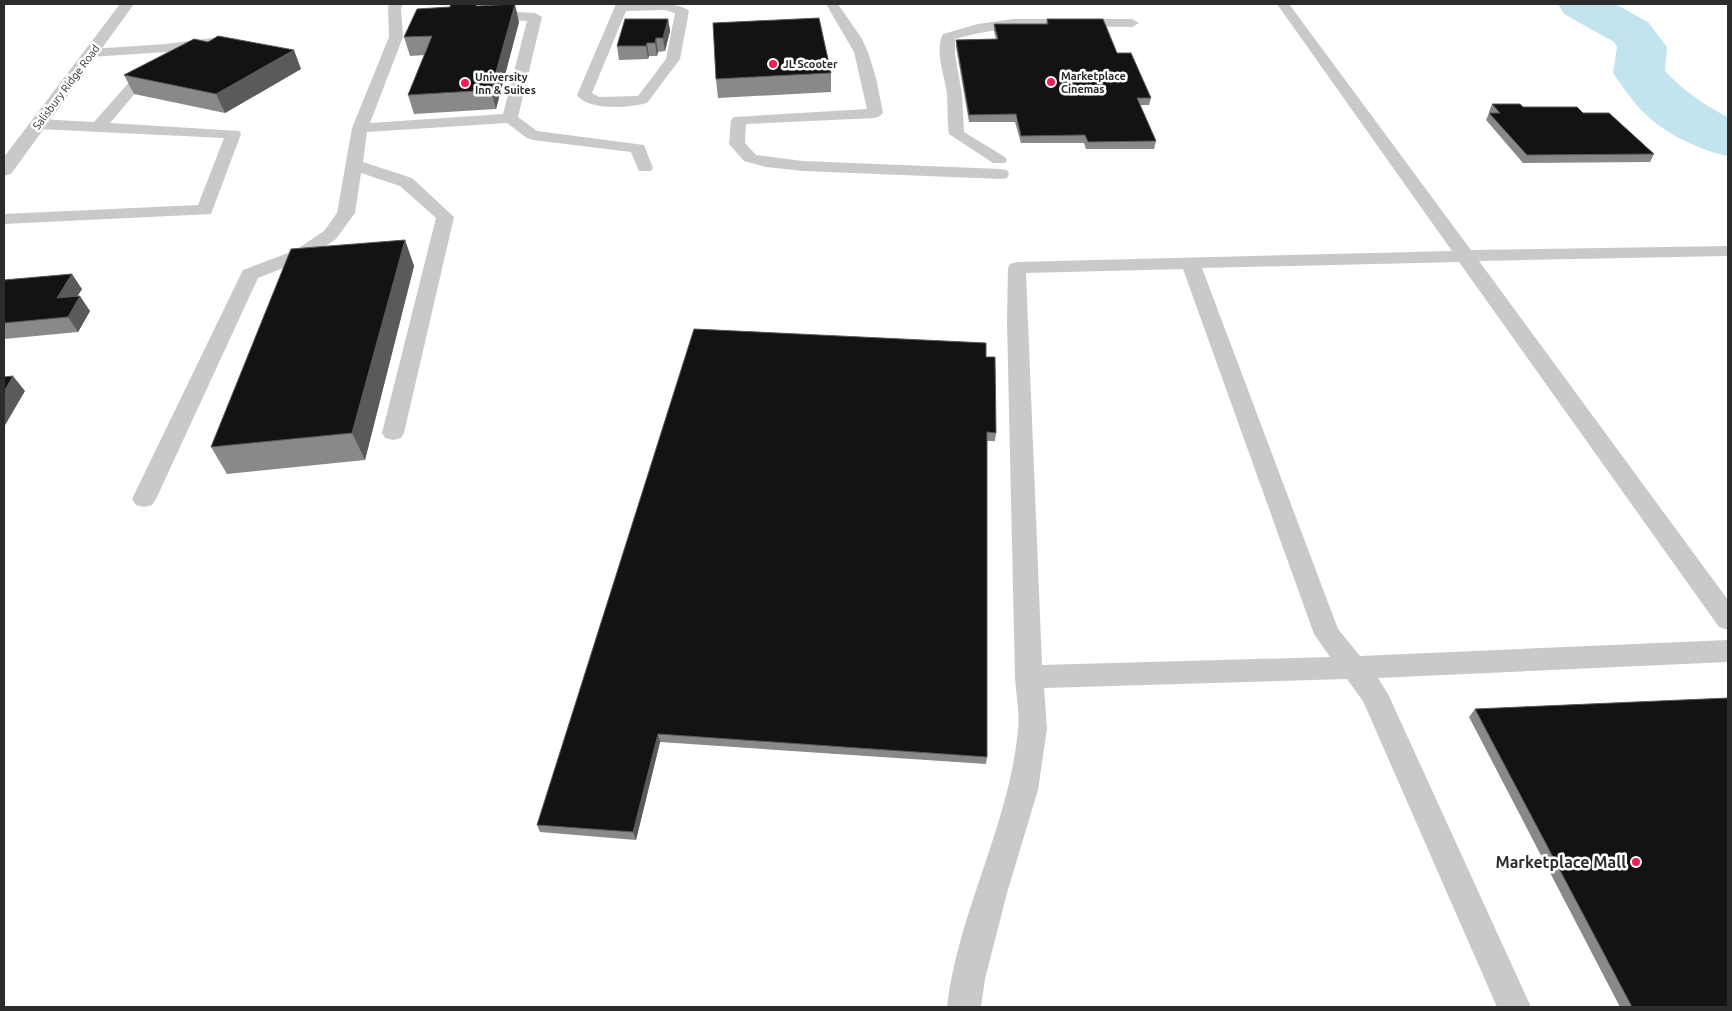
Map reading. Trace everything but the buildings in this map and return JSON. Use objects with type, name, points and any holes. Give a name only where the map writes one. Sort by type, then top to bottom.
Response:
[{"type":"street","name":"Salisbury Ridge Road","points":[[4,170],[127,4]]},
{"type":"lane","points":[[832,4],[857,42],[863,57],[875,112],[738,120],[737,144],[750,158],[766,162],[803,166],[1000,167],[957,134],[954,113],[955,103],[946,54],[948,37],[978,28],[1013,23],[1132,23]]},
{"type":"lane","points":[[1283,4],[1728,620]]},
{"type":"lane","points":[[621,5],[666,6],[682,11],[672,59],[642,100],[596,102],[584,95],[621,5]]},
{"type":"lane","points":[[144,498],[250,274],[302,254],[330,235],[346,213],[360,128],[396,37],[396,6],[413,9]]},
{"type":"lane","points":[[469,12],[534,17],[510,118]]},
{"type":"lane","points":[[822,21],[842,20]]},
{"type":"lane","points":[[91,53],[166,48],[223,40]]},
{"type":"lane","points":[[99,126],[166,48]]},
{"type":"lane","points":[[360,128],[510,118],[533,135],[638,148],[645,168]]},
{"type":"lane","points":[[4,219],[205,210],[233,134],[38,124]]},
{"type":"lane","points":[[354,165],[406,182],[446,217],[393,433]]},
{"type":"lane","points":[[964,1007],[968,979],[991,893],[1023,790],[1033,729],[1029,676],[1016,321],[1016,268],[1728,251]]},
{"type":"lane","points":[[1191,264],[1327,634],[1374,694],[1514,1007]]},
{"type":"lane","points":[[1029,676],[1354,668],[1728,651]]},
{"type":"waterway","points":[[1581,4],[1631,32],[1642,47],[1639,73],[1661,99],[1687,118],[1728,139]]},
{"type":"place","name":"JL Scooter","points":[[773,64]]},
{"type":"place","name":"Marketplace Cinemas","points":[[1051,82]]},
{"type":"place","name":"University Inn & Suites","points":[[465,83]]},
{"type":"place","name":"Marketplace Mall","points":[[1636,862]]}]
